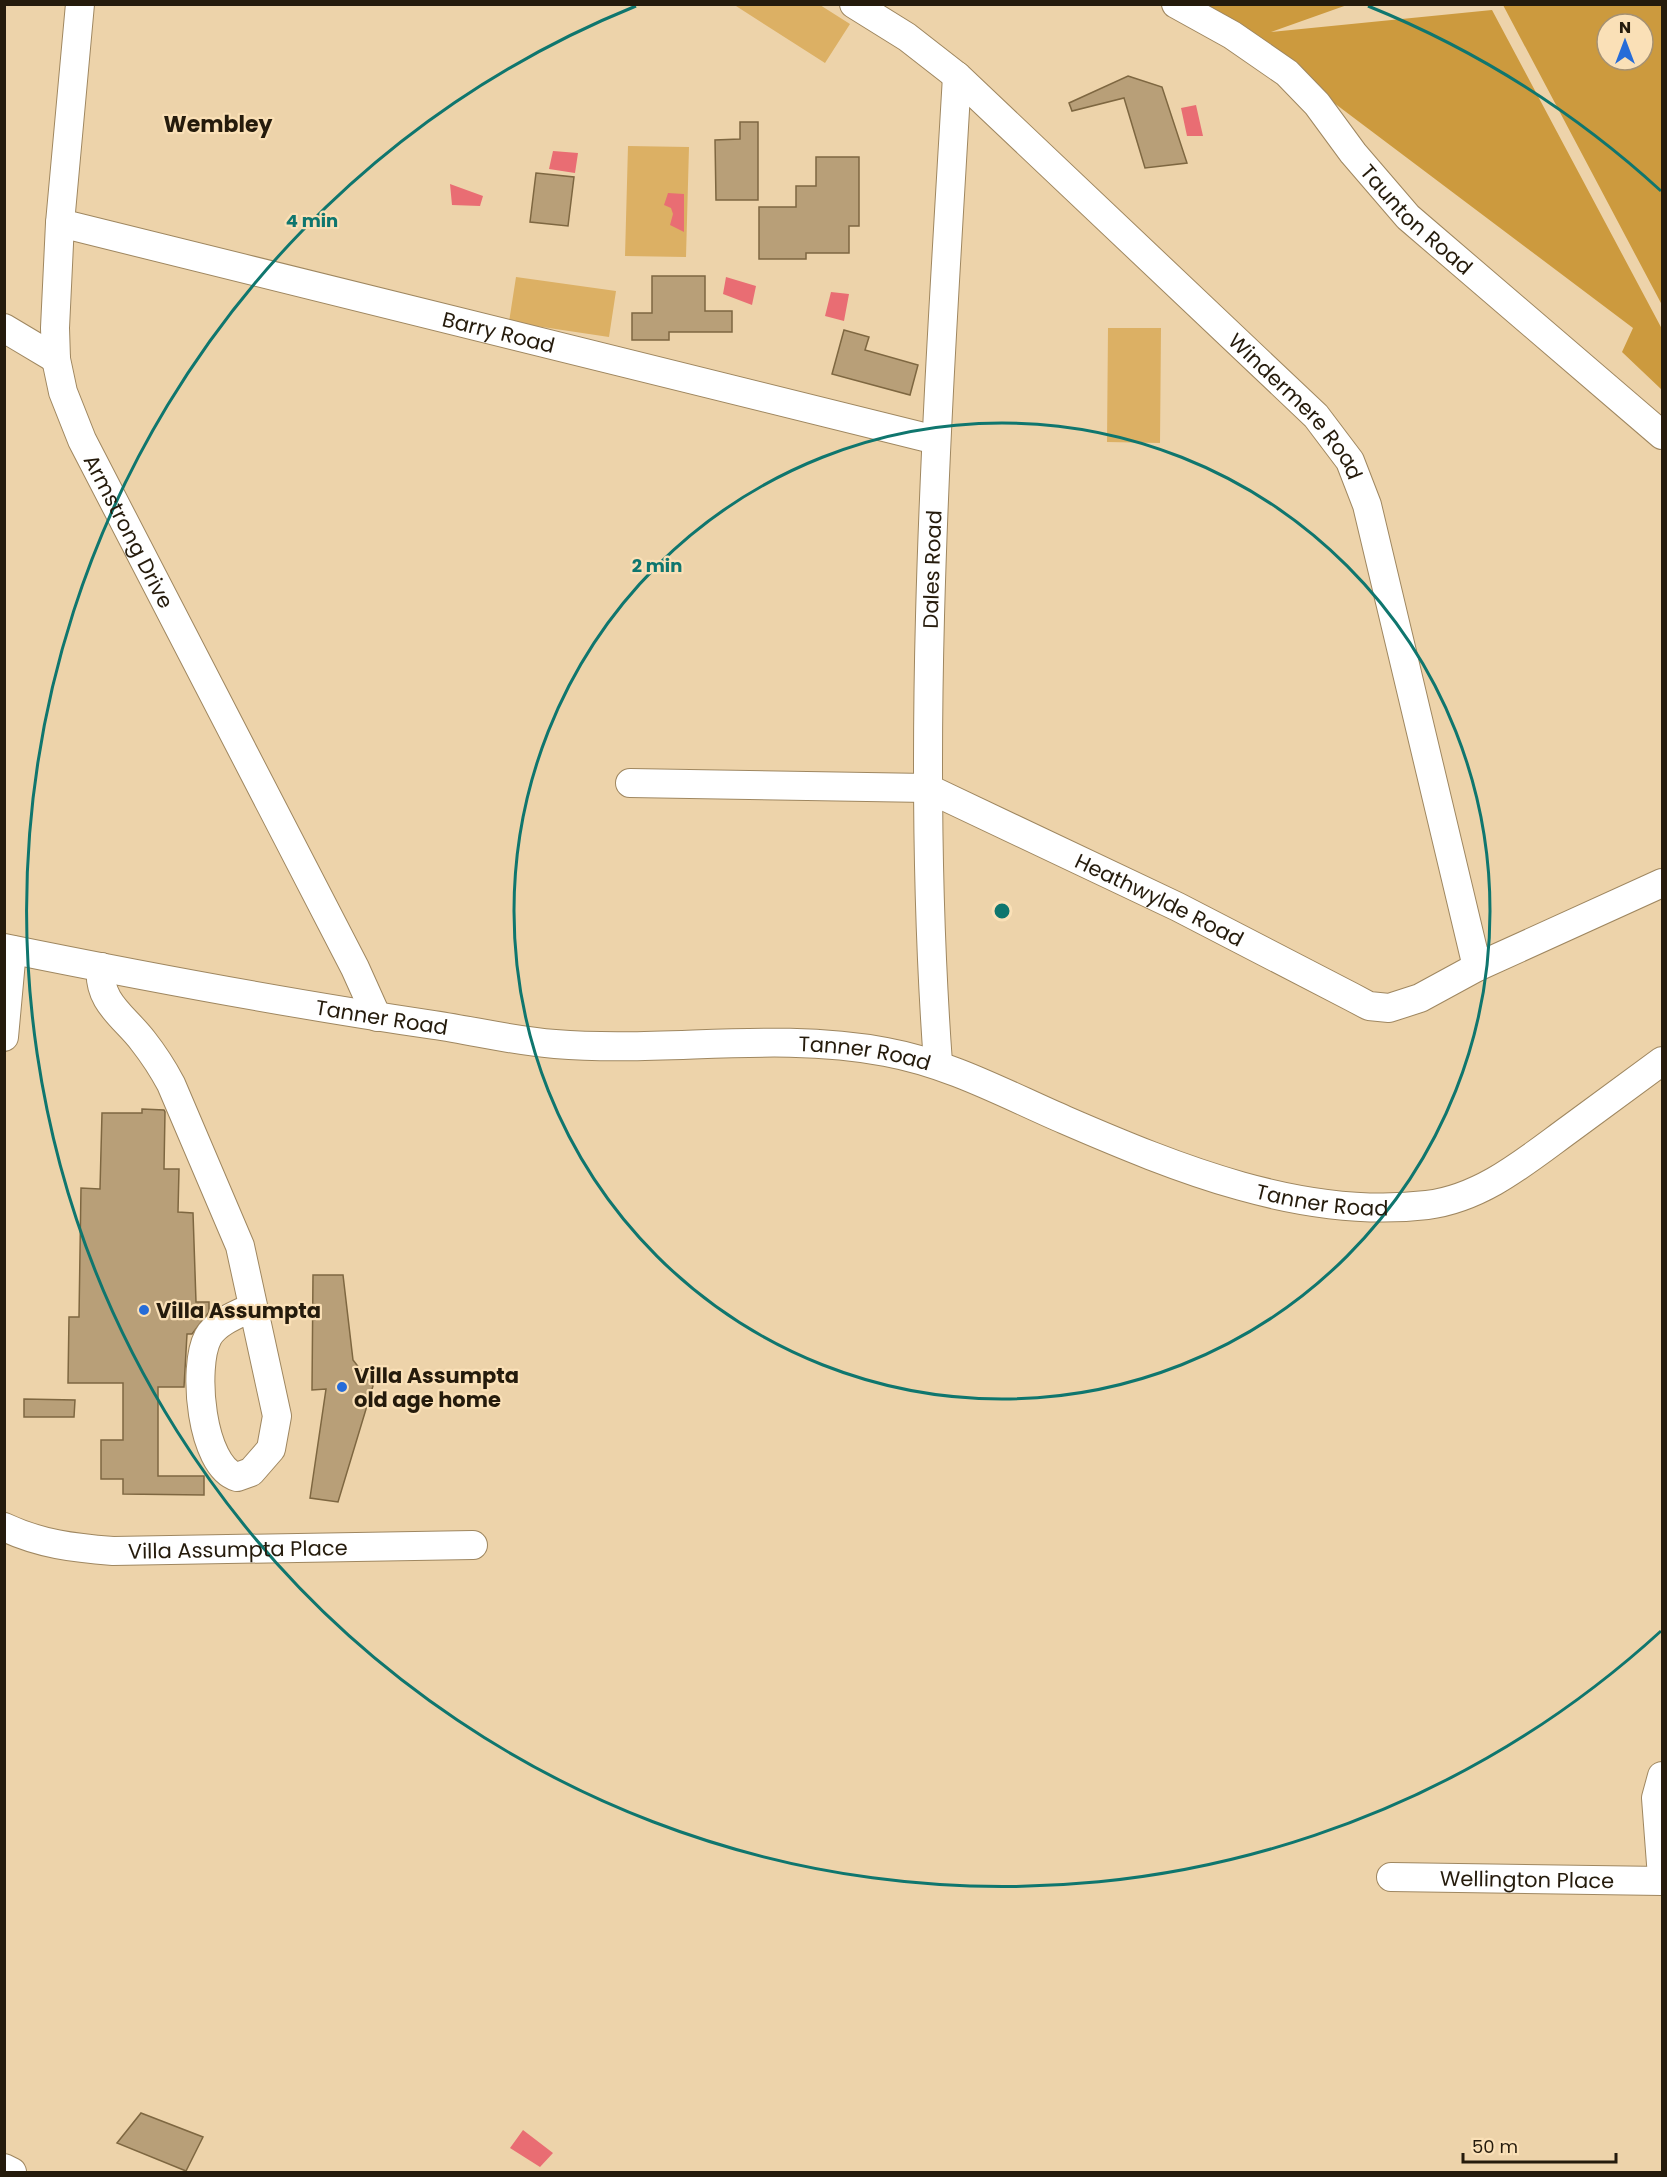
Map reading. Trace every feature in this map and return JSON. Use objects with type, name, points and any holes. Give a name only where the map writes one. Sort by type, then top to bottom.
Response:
[{"type":"street","name":"Armstrong Drive","points":[[80,4],[60,223],[56,360],[63,392],[82,440],[355,968],[377,1017]]},
{"type":"street","name":"Windermere Road","points":[[854,4],[908,37],[957,76],[1316,416],[1350,461],[1376,538],[1477,967]]},
{"type":"street","name":"Taunton Road","points":[[1176,4],[1232,35],[1287,73],[1317,104],[1353,153],[1408,218],[1662,435]]},
{"type":"street","name":"Dales Road","points":[[939,1063],[930,940],[927,788],[936,440],[957,76]]},
{"type":"street","name":"Barry Road","points":[[60,223],[936,440]]},
{"type":"street","points":[[4,328],[56,360]]},
{"type":"street","name":"Heathwylde Road","points":[[630,783],[927,788],[1178,907],[1369,1006],[1399,1006],[1420,998],[1477,967],[1662,882]]},
{"type":"street","points":[[4,1037],[8,949]]},
{"type":"street","name":"Tanner Road","points":[[8,949],[377,1017],[557,1044],[811,1042],[886,1052],[939,1063],[1067,1121],[1218,1180],[1315,1201],[1401,1207],[1442,1202],[1470,1193],[1502,1178],[1662,1060]]},
{"type":"street","points":[[101,967],[100,984],[107,1000],[158,1060],[186,1114],[240,1246],[277,1416],[271,1449],[251,1472],[237,1477],[224,1470],[204,1420],[200,1388],[201,1357],[212,1330],[253,1307]]},
{"type":"street","name":"Villa Assumpta Place","points":[[4,1527],[31,1539],[58,1546],[113,1551],[473,1545]]},
{"type":"street","points":[[1662,1776],[1656,1798],[1662,1879]]},
{"type":"street","name":"Wellington Place","points":[[1391,1877],[1662,1879]]},
{"type":"street","points":[[4,2168],[12,2172]]},
{"type":"shaded area","points":[[820,5],[850,24],[825,63],[736,6]]},
{"type":"shaded area","points":[[1204,5],[1347,5],[1271,32],[1492,10],[1662,329],[1662,390],[1622,352],[1633,328]]},
{"type":"shaded area","points":[[1503,5],[1662,5],[1662,305]]},
{"type":"shaded area","points":[[1196,105],[1203,136],[1187,136],[1181,108]]},
{"type":"shaded area","points":[[628,146],[689,147],[686,257],[625,256]]},
{"type":"shaded area","points":[[553,151],[578,153],[575,173],[549,169]]},
{"type":"shaded area","points":[[450,184],[483,196],[480,206],[452,205]]},
{"type":"shaded area","points":[[668,193],[684,194],[684,232],[670,225],[673,214],[671,208],[664,205]]},
{"type":"shaded area","points":[[516,277],[616,291],[609,337],[509,322]]},
{"type":"shaded area","points":[[726,277],[756,286],[752,305],[723,294]]},
{"type":"shaded area","points":[[831,292],[849,294],[844,321],[825,316]]},
{"type":"shaded area","points":[[1108,328],[1161,328],[1160,443],[1107,442]]},
{"type":"shaded area","points":[[523,2130],[553,2153],[540,2167],[510,2148]]},
{"type":"building","points":[[1128,76],[1162,87],[1187,163],[1145,168],[1124,98],[1072,111],[1069,103]]},
{"type":"building","points":[[740,122],[758,122],[758,200],[716,200],[715,140],[740,139]]},
{"type":"building","points":[[816,157],[859,157],[859,226],[849,226],[849,253],[806,253],[806,259],[759,259],[759,207],[796,207],[796,186],[816,186]]},
{"type":"building","points":[[536,173],[574,177],[568,226],[530,222]]},
{"type":"building","points":[[652,276],[705,276],[705,311],[732,311],[732,332],[669,332],[669,340],[632,340],[632,313],[652,313]]},
{"type":"building","points":[[844,330],[869,337],[865,350],[918,365],[910,395],[832,374]]},
{"type":"building","name":"Villa Assumpta","points":[[142,1109],[164,1110],[165,1112],[164,1169],[179,1169],[178,1212],[193,1213],[196,1302],[209,1302],[209,1312],[192,1334],[187,1334],[184,1387],[158,1387],[158,1476],[204,1476],[204,1495],[123,1494],[123,1479],[101,1479],[101,1440],[123,1440],[123,1383],[68,1383],[69,1317],[79,1317],[81,1188],[100,1189],[102,1113],[142,1113]]},
{"type":"building","name":"Villa Assumpta old age home","points":[[313,1275],[343,1275],[353,1360],[373,1386],[338,1502],[310,1498],[326,1389],[312,1390]]},
{"type":"building","points":[[24,1399],[75,1400],[74,1417],[24,1417]]},
{"type":"building","points":[[141,2113],[203,2137],[186,2171],[117,2143]]},
{"type":"place","name":"Villa Assumpta","points":[[144,1310]]},
{"type":"place","name":"Villa Assumpta old age home","points":[[342,1387]]},
{"type":"district","name":"Wembley","points":[[218,124]]}]
